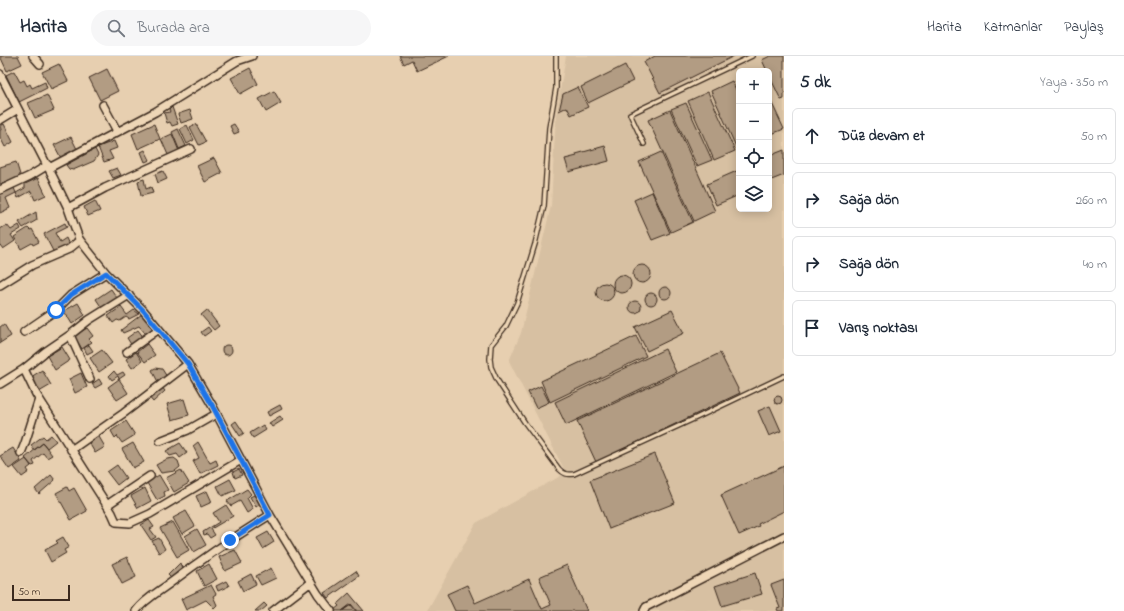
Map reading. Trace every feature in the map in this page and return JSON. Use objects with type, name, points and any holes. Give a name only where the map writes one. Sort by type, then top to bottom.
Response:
[{"type":"street","points":[[33,56],[40,64]]},
{"type":"street","points":[[0,190],[155,112],[237,61],[252,56]]},
{"type":"street","points":[[0,74],[68,208],[80,240],[106,273],[129,295],[188,364],[270,515],[311,582],[331,611]]},
{"type":"street","points":[[103,105],[117,131]]},
{"type":"street","points":[[0,120],[18,109]]},
{"type":"street","points":[[68,208],[106,188],[192,149]]},
{"type":"street","points":[[0,285],[32,265],[69,248],[80,240]]},
{"type":"street","points":[[24,332],[56,310],[71,295],[106,273]]},
{"type":"street","points":[[0,384],[89,320],[129,295]]},
{"type":"street","points":[[127,352],[159,329]]},
{"type":"street","points":[[70,335],[90,379]]},
{"type":"street","points":[[71,450],[124,413],[188,364]]},
{"type":"street","points":[[24,368],[39,398],[116,522],[130,523],[150,514],[241,460]]},
{"type":"street","points":[[21,453],[26,443],[39,398]]},
{"type":"street","points":[[160,441],[188,430],[216,414]]},
{"type":"street","points":[[107,506],[150,476]]},
{"type":"street","points":[[136,611],[183,573],[230,540],[270,515]]},
{"type":"street","points":[[644,611],[646,607],[784,536]]},
{"type":"street","points":[[273,611],[311,582]]},
{"type":"lane","points":[[556,56],[556,88],[549,128],[544,206],[535,244],[517,303],[506,326],[491,345],[491,367],[497,380],[525,423],[559,469],[568,475],[574,474],[784,376]]},
{"type":"lane","points":[[644,144],[630,114],[752,56]]},
{"type":"shaded area","points":[[566,56],[784,56],[784,611],[427,611],[476,523],[566,473],[509,361],[521,333],[551,206],[556,114]]},
{"type":"building","points":[[0,56],[18,56],[22,64],[7,71]]},
{"type":"building","points":[[400,56],[449,56],[417,71],[412,60],[404,64]]},
{"type":"building","points":[[655,56],[734,56],[660,93],[644,62]]},
{"type":"building","points":[[770,56],[784,56],[784,99],[781,100],[772,81],[772,68],[766,68],[762,60]]},
{"type":"building","points":[[59,64],[68,81],[51,89],[42,72]]},
{"type":"building","points":[[625,65],[633,81],[588,103],[581,87]]},
{"type":"building","points":[[250,68],[258,84],[240,94],[231,78]]},
{"type":"building","points":[[107,69],[118,91],[100,100],[89,78]]},
{"type":"building","points":[[14,71],[20,82],[24,80],[27,86],[30,84],[32,88],[45,82],[47,88],[19,102],[6,75]]},
{"type":"building","points":[[732,81],[736,90],[736,147],[711,91]]},
{"type":"building","points":[[578,87],[588,107],[571,115],[567,107],[559,111],[563,94]]},
{"type":"building","points":[[274,91],[281,103],[266,112],[259,99]]},
{"type":"building","points":[[708,92],[735,151],[714,160],[688,101]]},
{"type":"building","points":[[47,95],[54,110],[35,118],[28,103]]},
{"type":"building","points":[[686,103],[712,160],[697,166],[671,109]]},
{"type":"building","points":[[772,103],[784,129],[772,134]]},
{"type":"building","points":[[172,107],[178,124],[172,126],[170,122],[167,123],[164,113],[170,112],[169,110]]},
{"type":"building","points":[[190,110],[193,119],[181,123],[178,114]]},
{"type":"building","points":[[670,110],[715,211],[694,221],[648,120]]},
{"type":"building","points":[[4,124],[13,142],[5,147],[0,137],[0,126]]},
{"type":"building","points":[[154,124],[160,139],[138,149],[132,134]]},
{"type":"building","points":[[196,124],[206,142],[199,145],[190,127]]},
{"type":"building","points":[[234,124],[239,132],[234,134],[230,126]]},
{"type":"building","points":[[187,125],[194,140],[187,144],[180,129]]},
{"type":"building","points":[[178,129],[186,146],[179,149],[172,132]]},
{"type":"building","points":[[172,134],[179,151],[168,155],[161,139]]},
{"type":"building","points":[[71,137],[77,149],[61,158],[54,145]]},
{"type":"building","points":[[114,141],[117,148],[109,151],[113,159],[104,162],[98,147]]},
{"type":"building","points":[[605,146],[609,161],[569,172],[565,159],[577,156],[576,154]]},
{"type":"building","points":[[95,149],[98,155],[94,161],[73,170],[69,169],[66,165]]},
{"type":"building","points":[[145,150],[150,160],[145,162],[141,152]]},
{"type":"building","points":[[784,150],[784,175],[772,180],[772,176],[772,155]]},
{"type":"building","points":[[661,152],[693,222],[671,232],[639,162]]},
{"type":"building","points":[[214,158],[222,173],[205,182],[197,166]]},
{"type":"building","points":[[16,162],[21,178],[0,184],[0,167]]},
{"type":"building","points":[[117,168],[121,175],[113,178],[109,171]]},
{"type":"building","points":[[163,171],[167,179],[158,183],[155,174]]},
{"type":"building","points":[[736,171],[736,196],[716,205],[707,184]]},
{"type":"building","points":[[38,178],[46,195],[35,200],[31,191],[18,198],[16,193],[25,188],[25,184]]},
{"type":"building","points":[[144,179],[146,189],[151,187],[153,193],[141,196],[138,181]]},
{"type":"building","points":[[14,188],[16,193],[6,198],[10,208],[0,213],[0,194]]},
{"type":"building","points":[[652,192],[670,233],[652,240],[634,200]]},
{"type":"building","points":[[95,201],[100,211],[88,216],[84,207]]},
{"type":"building","points":[[36,212],[37,220],[23,228],[19,222]]},
{"type":"building","points":[[65,223],[67,227],[55,233],[60,242],[66,238],[69,245],[54,253],[44,234]]},
{"type":"building","points":[[7,225],[11,230],[19,225],[21,229],[11,235],[15,241],[3,249],[0,245],[0,229]]},
{"type":"building","points":[[28,228],[30,230],[32,229],[39,242],[33,245],[32,243],[21,249],[14,237]]},
{"type":"building","points":[[642,265],[648,268],[651,274],[648,280],[642,283],[636,280],[633,274],[636,268]]},
{"type":"building","points":[[622,275],[628,278],[631,284],[628,290],[622,293],[616,290],[613,284],[616,278]]},
{"type":"building","points":[[605,283],[611,286],[614,292],[611,298],[605,301],[599,298],[596,292],[599,286]]},
{"type":"building","points":[[663,287],[667,287],[671,293],[667,299],[663,299],[659,295],[659,291]]},
{"type":"building","points":[[111,289],[117,298],[102,308],[96,299]]},
{"type":"building","points":[[649,293],[653,293],[657,299],[653,305],[649,305],[645,301],[645,297]]},
{"type":"building","points":[[633,301],[637,301],[641,307],[637,313],[633,313],[629,309],[629,305]]},
{"type":"building","points":[[78,303],[85,315],[72,324],[64,311]]},
{"type":"building","points":[[121,307],[127,315],[134,310],[139,314],[129,319],[126,317],[120,321],[117,320],[113,323],[108,316]]},
{"type":"building","points":[[207,310],[219,326],[214,330],[201,315]]},
{"type":"building","points":[[672,310],[684,333],[647,351],[635,327]]},
{"type":"building","points":[[142,314],[153,328],[146,334],[139,326],[123,333],[121,330]]},
{"type":"building","points":[[4,324],[11,336],[0,343],[0,327]]},
{"type":"building","points":[[208,327],[211,331],[204,336],[201,332]]},
{"type":"building","points":[[87,328],[93,336],[89,339],[92,342],[82,349],[74,336]]},
{"type":"building","points":[[138,330],[144,338],[132,346],[127,338]]},
{"type":"building","points":[[636,336],[646,356],[550,402],[541,381]]},
{"type":"building","points":[[147,344],[155,355],[145,362],[137,352]]},
{"type":"building","points":[[89,345],[93,351],[87,354],[84,348]]},
{"type":"building","points":[[225,345],[229,345],[231,346],[231,354],[225,355],[222,352],[222,348]]},
{"type":"building","points":[[62,347],[70,360],[55,370],[47,356]]},
{"type":"building","points":[[665,349],[676,372],[566,425],[555,402]]},
{"type":"building","points":[[102,350],[112,363],[99,372],[90,358]]},
{"type":"building","points":[[136,352],[142,361],[132,368],[126,359]]},
{"type":"building","points":[[720,353],[740,393],[596,462],[577,421]]},
{"type":"building","points":[[155,368],[162,369],[167,377],[158,382],[152,370]]},
{"type":"building","points":[[42,370],[51,385],[39,392],[31,377]]},
{"type":"building","points":[[114,371],[117,375],[123,372],[125,375],[119,379],[118,376],[112,380],[109,376]]},
{"type":"building","points":[[81,373],[87,387],[75,393],[69,379]]},
{"type":"building","points":[[99,379],[102,384],[95,388],[92,384]]},
{"type":"building","points":[[119,379],[128,393],[117,400],[108,387]]},
{"type":"building","points":[[161,386],[165,391],[153,402],[148,396]]},
{"type":"building","points":[[541,386],[549,402],[536,408],[528,392]]},
{"type":"building","points":[[776,396],[780,396],[782,400],[780,404],[776,404],[774,402],[774,398]]},
{"type":"building","points":[[184,399],[189,415],[172,420],[167,404]]},
{"type":"building","points":[[280,405],[282,409],[269,416],[267,412]]},
{"type":"building","points":[[770,406],[781,431],[769,436],[758,411]]},
{"type":"building","points":[[280,416],[283,420],[272,427],[269,423]]},
{"type":"building","points":[[126,421],[135,435],[122,443],[117,436],[115,438],[111,431]]},
{"type":"building","points":[[236,421],[244,433],[240,436],[232,424]]},
{"type":"building","points":[[263,425],[266,430],[253,438],[250,433]]},
{"type":"building","points":[[51,435],[56,441],[47,448],[43,443],[34,450],[31,445],[43,436],[46,439]]},
{"type":"building","points":[[98,435],[105,447],[95,453],[88,441]]},
{"type":"building","points":[[198,442],[210,463],[216,460],[218,465],[200,474],[193,461],[199,458],[193,446]]},
{"type":"building","points":[[43,443],[52,455],[47,458],[43,453],[33,461],[35,465],[32,466],[25,458]]},
{"type":"building","points":[[133,443],[144,462],[133,468],[122,449]]},
{"type":"building","points":[[180,443],[187,453],[180,458],[177,454],[170,456],[166,451]]},
{"type":"building","points":[[13,448],[21,461],[9,469],[0,456]]},
{"type":"building","points":[[655,454],[675,503],[609,529],[590,480]]},
{"type":"building","points":[[174,458],[178,461],[180,467],[175,471],[161,473],[156,465],[167,459]]},
{"type":"building","points":[[26,459],[31,466],[27,469],[29,472],[22,477],[14,467]]},
{"type":"building","points":[[117,465],[126,478],[117,485],[107,472]]},
{"type":"building","points":[[784,466],[784,511],[758,524],[759,526],[739,535],[721,495]]},
{"type":"building","points":[[239,469],[242,475],[235,478],[233,472]]},
{"type":"building","points":[[181,470],[189,483],[174,492],[166,478]]},
{"type":"building","points":[[51,475],[55,480],[39,494],[35,489]]},
{"type":"building","points":[[159,475],[168,490],[164,492],[165,496],[157,500],[147,483]]},
{"type":"building","points":[[230,479],[236,490],[222,496],[217,486]]},
{"type":"building","points":[[67,487],[69,491],[74,488],[87,511],[71,520],[56,493]]},
{"type":"building","points":[[145,488],[151,501],[138,508],[131,496]]},
{"type":"building","points":[[247,489],[251,494],[247,498],[253,509],[247,513],[240,501],[231,506],[227,501]]},
{"type":"building","points":[[207,491],[212,502],[201,507],[196,496]]},
{"type":"building","points":[[254,495],[260,504],[256,507],[250,497]]},
{"type":"building","points":[[226,505],[233,516],[211,529],[215,535],[210,538],[207,534],[204,535],[203,532],[219,522],[213,513]]},
{"type":"building","points":[[186,511],[195,526],[182,534],[173,518]]},
{"type":"building","points":[[149,520],[154,527],[150,529],[156,537],[151,540],[141,525]]},
{"type":"building","points":[[173,522],[189,550],[177,557],[160,528]]},
{"type":"building","points":[[197,529],[206,545],[194,552],[185,536]]},
{"type":"building","points":[[268,532],[274,542],[263,549],[257,538]]},
{"type":"building","points":[[63,537],[69,547],[64,550],[66,553],[51,562],[45,550],[58,543],[56,541]]},
{"type":"building","points":[[159,538],[165,549],[159,553],[152,541]]},
{"type":"building","points":[[235,550],[242,563],[225,571],[219,557]]},
{"type":"building","points":[[127,557],[136,577],[122,584],[112,564]]},
{"type":"building","points":[[180,563],[182,568],[171,578],[168,575]]},
{"type":"building","points":[[209,564],[217,579],[204,586],[197,571]]},
{"type":"building","points":[[567,565],[587,611],[455,611],[447,594],[467,585],[475,603],[529,579],[542,609],[551,605],[539,577]]},
{"type":"building","points":[[271,568],[276,578],[261,585],[256,576]]},
{"type":"building","points":[[356,571],[359,576],[328,598],[324,593]]},
{"type":"building","points":[[755,573],[762,594],[722,606],[715,586]]},
{"type":"building","points":[[251,574],[256,584],[243,591],[238,581]]},
{"type":"building","points":[[784,580],[784,611],[778,611],[777,609],[780,608],[771,585]]},
{"type":"building","points":[[226,581],[229,586],[218,591],[216,586]]},
{"type":"building","points":[[211,585],[216,594],[213,596],[217,605],[214,608],[206,600],[186,610],[181,599]]},
{"type":"building","points":[[349,593],[364,611],[357,611],[351,604],[342,611],[334,610],[339,606],[337,604]]},
{"type":"building","points":[[264,603],[267,606],[261,611],[255,611]]},
{"type":"building","points":[[351,605],[356,611],[342,611]]},
{"type":"route","points":[[56,310],[71,295],[106,273],[143,310],[188,364],[212,405],[270,515],[230,540]]}]
